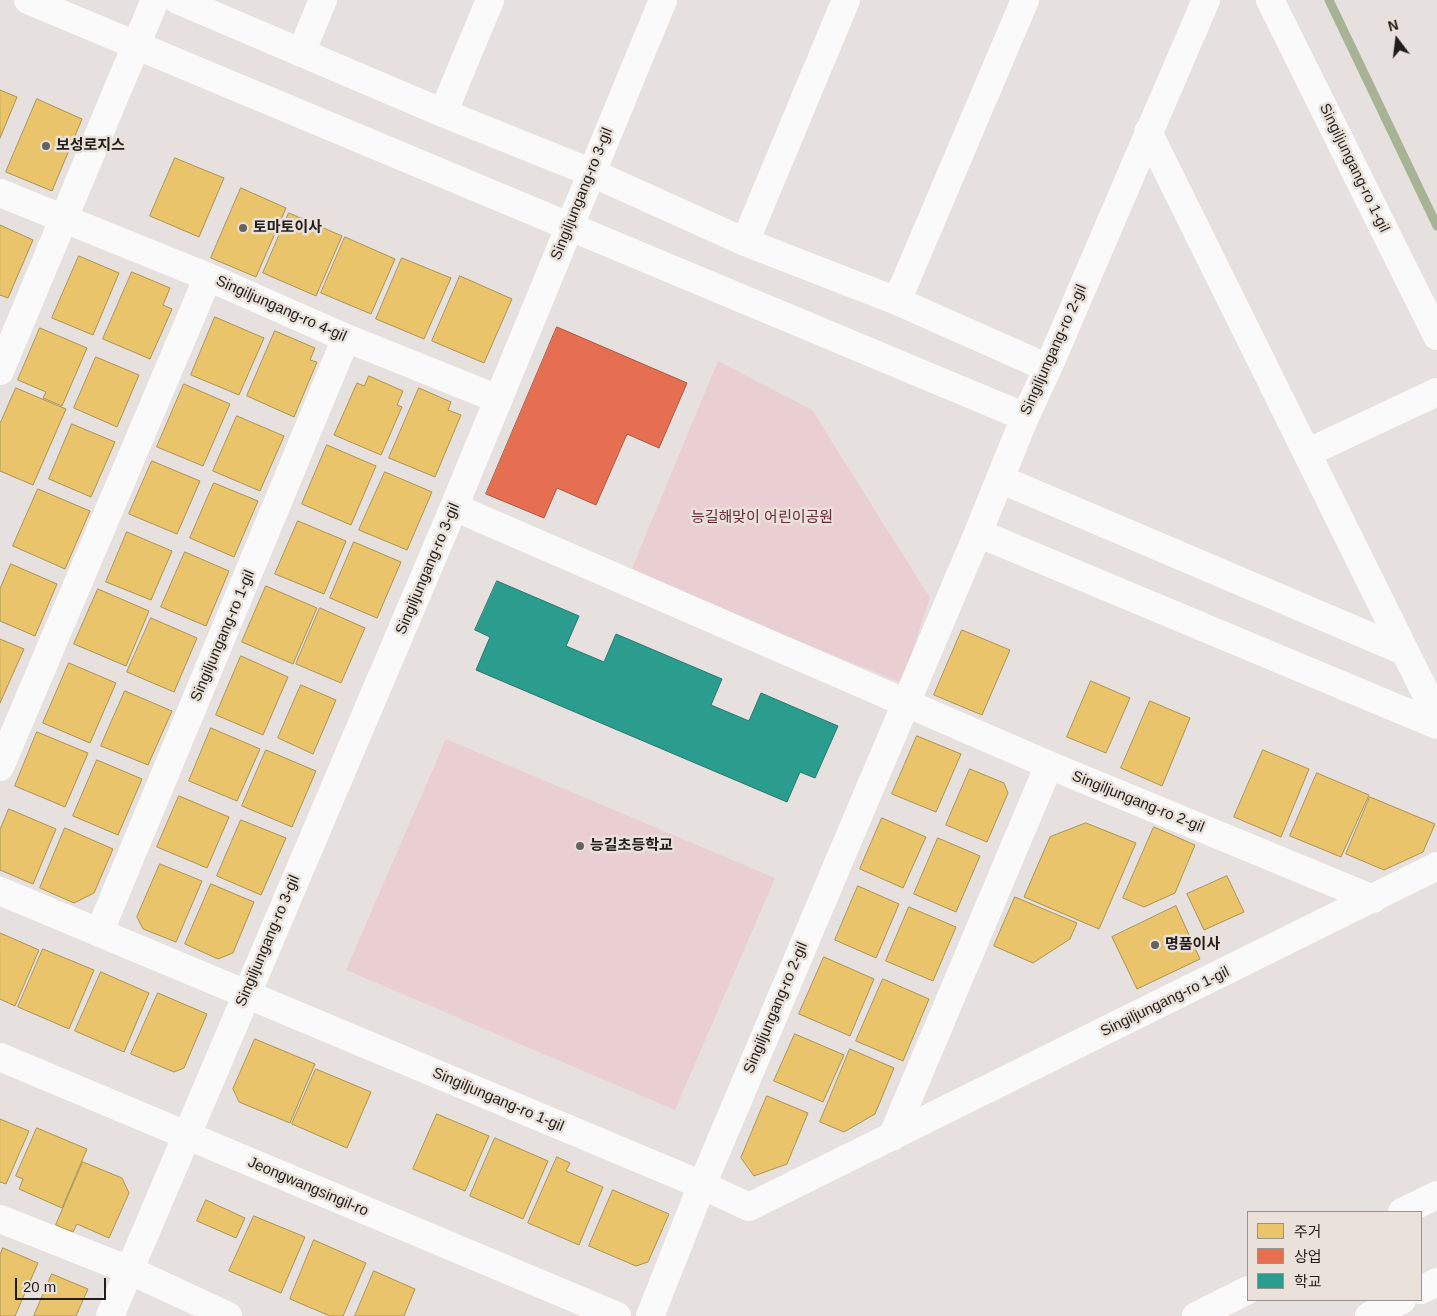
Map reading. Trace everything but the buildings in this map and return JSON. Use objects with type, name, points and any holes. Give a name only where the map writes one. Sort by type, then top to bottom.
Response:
[{"type":"street","points":[[28,0],[1025,417]]},
{"type":"street","points":[[0,371],[155,0]]},
{"type":"street","points":[[178,0],[443,113],[590,172],[745,242],[897,301],[1048,368]]},
{"type":"street","points":[[301,53],[323,0]]},
{"type":"street","points":[[443,113],[490,0]]},
{"type":"street","name":"Singiljungang-ro 3-gil","points":[[110,1316],[454,507],[590,172],[663,0]]},
{"type":"street","points":[[745,242],[846,0]]},
{"type":"street","points":[[897,301],[1025,0]]},
{"type":"street","name":"Singiljungang-ro 2-gil","points":[[650,1316],[702,1185],[978,533],[1025,417],[1048,368],[1206,0]]},
{"type":"street","name":"Singiljungang-ro 1-gil","points":[[1270,0],[1437,336]]},
{"type":"street","points":[[1148,132],[1437,716]]},
{"type":"street","name":"Singiljungang-ro 4-gil","points":[[0,193],[208,277],[346,338],[498,399]]},
{"type":"street","points":[[0,767],[208,277]]},
{"type":"street","name":"Singiljungang-ro 1-gil","points":[[99,933],[346,338]]},
{"type":"street","points":[[1307,453],[1437,392]]},
{"type":"street","points":[[1000,479],[1404,651]]},
{"type":"street","points":[[454,507],[905,702]]},
{"type":"street","points":[[978,533],[1437,725]]},
{"type":"street","name":"Singiljungang-ro 2-gil","points":[[905,702],[1049,765],[1373,899]]},
{"type":"street","points":[[892,1137],[1049,765]]},
{"type":"street","name":"Singiljungang-ro 1-gil","points":[[0,892],[702,1185],[749,1207],[1437,866]]},
{"type":"street","name":"Jeongwangsingil-ro","points":[[0,1057],[612,1315]]},
{"type":"street","points":[[1404,1211],[1437,1195]]},
{"type":"street","points":[[0,1218],[129,1270],[228,1316]]},
{"type":"street","points":[[1422,1290],[1437,1282]]},
{"type":"street","points":[[1196,1316],[1247,1290]]},
{"type":"street","points":[[1369,1316],[1400,1301]]},
{"type":"green space","name":"능길해맞이 어린이공원","points":[[718,361],[812,410],[930,598],[902,683],[630,573]]},
{"type":"green space","points":[[446,739],[775,878],[675,1110],[346,970]]},
{"type":"waterway","points":[[1329,0],[1437,226]]},
{"type":"place","name":"보성로지스","points":[[46,146]]},
{"type":"place","name":"토마토이사","points":[[243,228]]},
{"type":"place","name":"능길초등학교","points":[[580,846]]},
{"type":"place","name":"명품이사","points":[[1155,945]]}]
